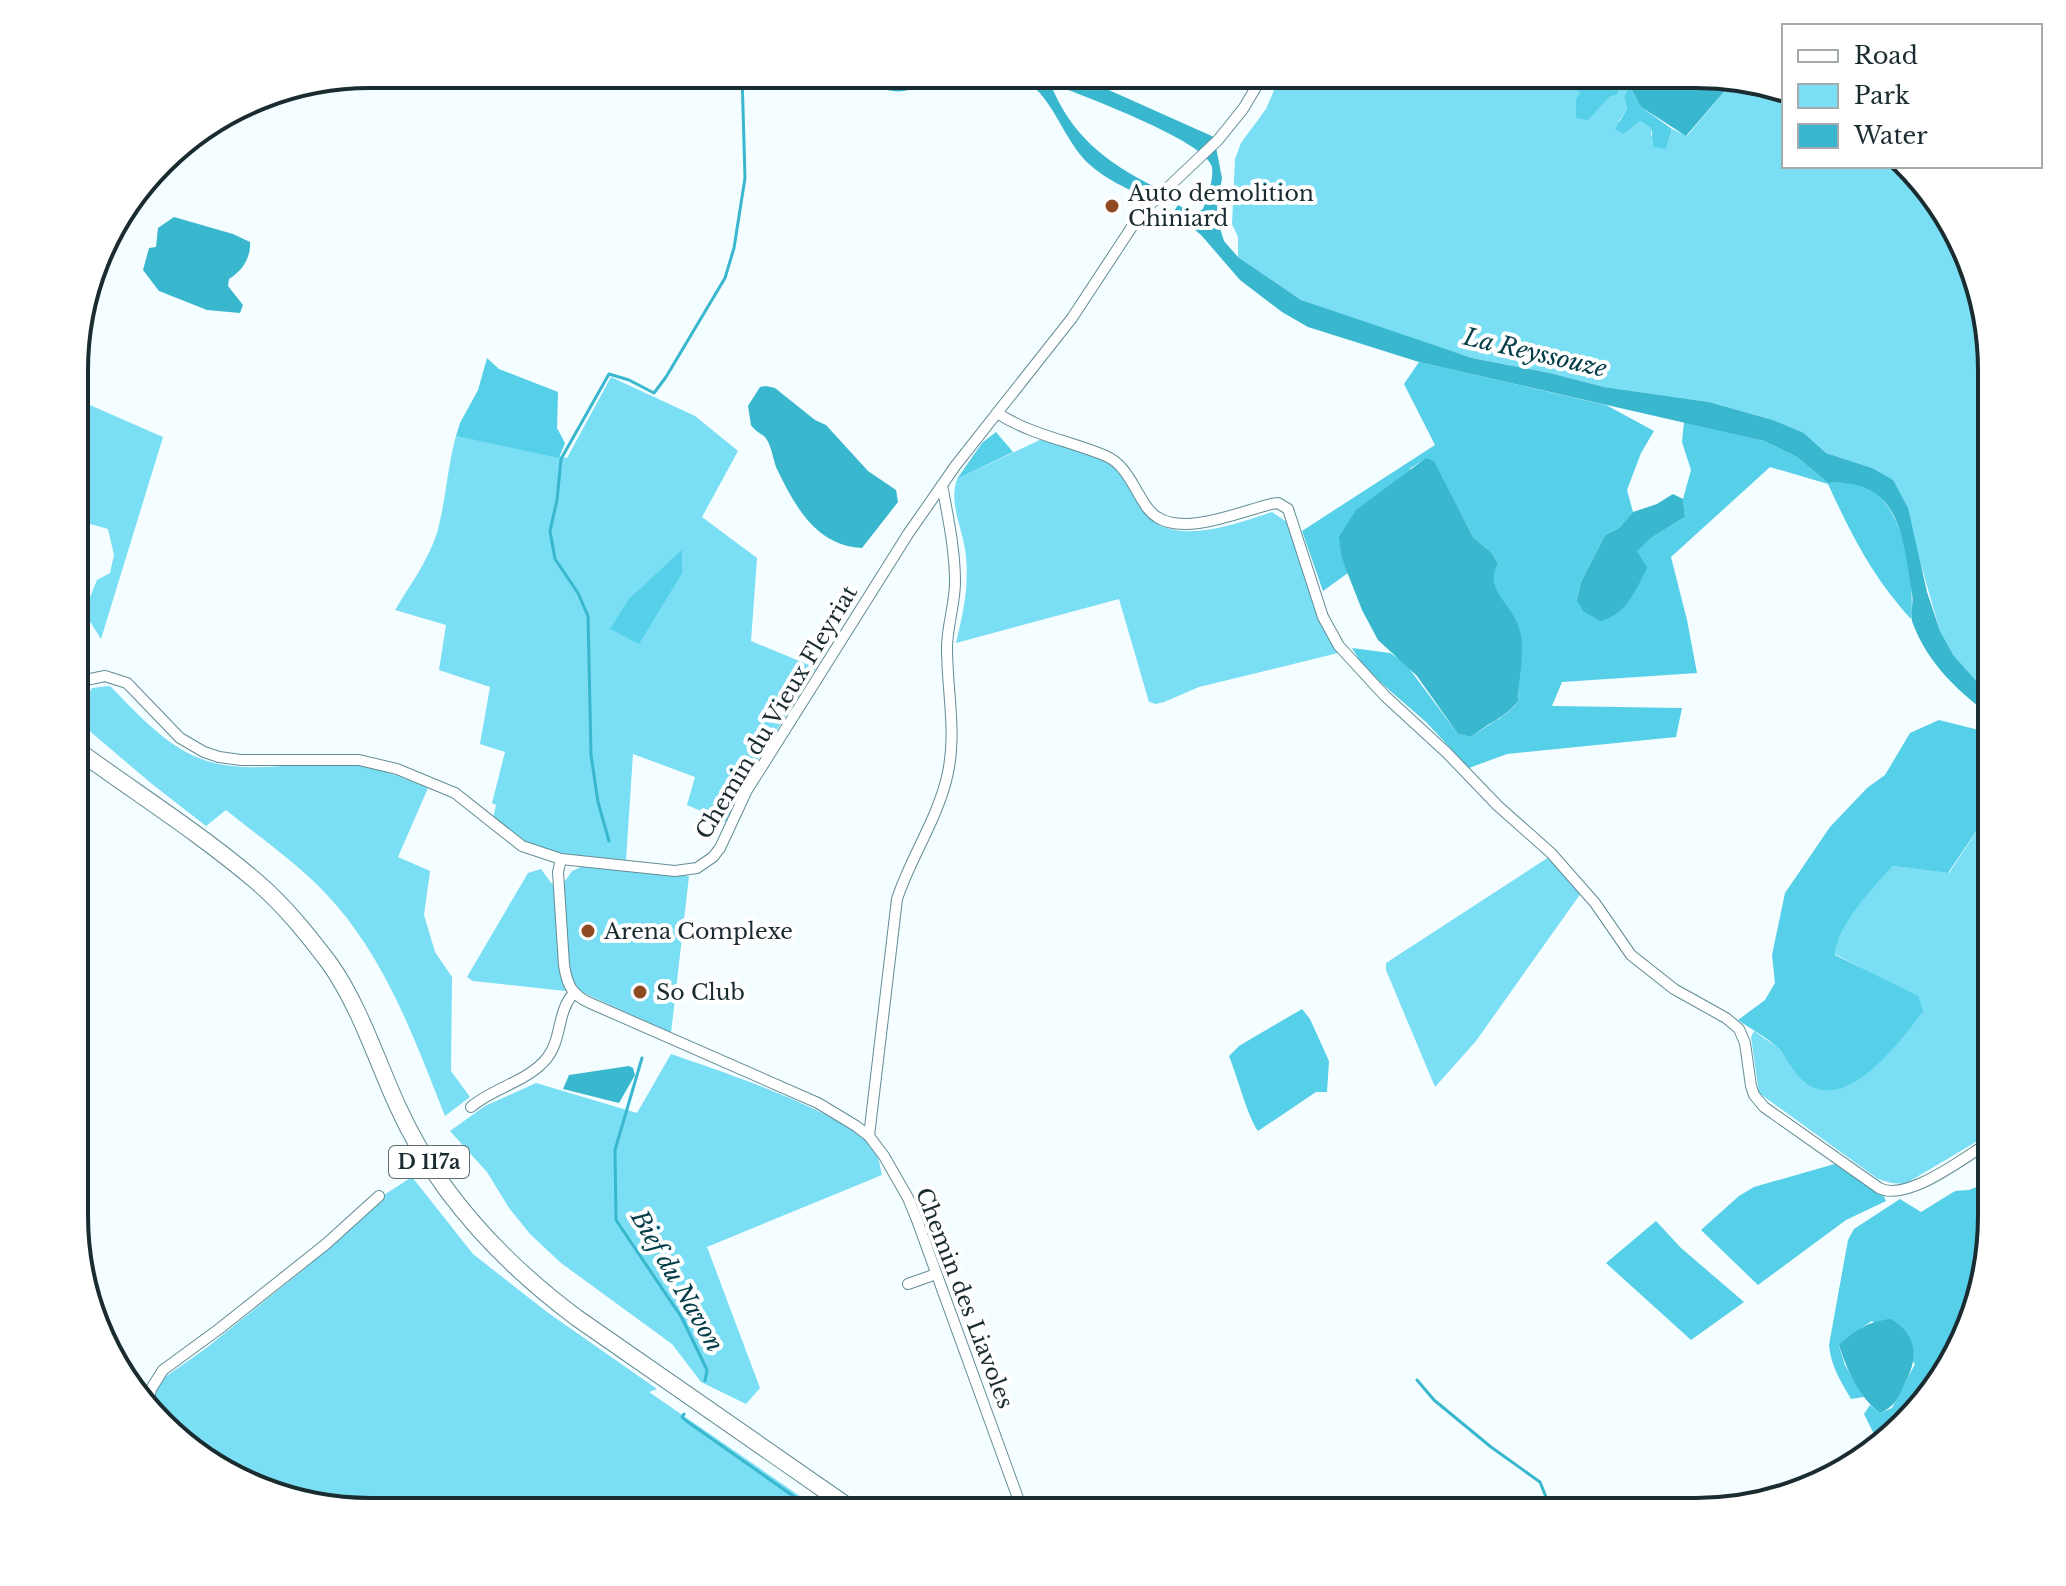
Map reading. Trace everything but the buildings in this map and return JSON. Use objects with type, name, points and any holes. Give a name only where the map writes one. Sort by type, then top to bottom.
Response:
[{"type":"main road","name":"D 117a","points":[[88,758],[259,883],[300,926],[346,991],[399,1110],[423,1153],[468,1217],[511,1264],[577,1318],[835,1497]]},
{"type":"street","name":"Chemin du Vieux Fleyriat","points":[[88,679],[105,676],[127,683],[180,738],[219,757],[241,760],[350,759],[380,763],[455,793],[522,846],[561,859],[686,871],[697,868],[713,857],[766,760],[942,485],[1072,318],[1141,213],[1218,140],[1256,89]]},
{"type":"street","points":[[997,413],[1013,424],[1113,460],[1151,512],[1163,520],[1194,523],[1227,518],[1278,503],[1288,509],[1323,617],[1339,646],[1385,696],[1559,861],[1595,903],[1631,955],[1674,989],[1726,1018],[1739,1029],[1745,1043],[1754,1095],[1764,1107],[1879,1188],[1893,1193],[1912,1188],[1977,1149]]},
{"type":"street","points":[[869,1136],[897,899],[946,782],[951,749],[953,725],[947,650],[955,586],[942,485]]},
{"type":"street","points":[[471,1107],[527,1074],[547,1058],[555,1042],[565,1005],[573,994],[564,965],[558,872],[561,859]]},
{"type":"street","name":"Chemin des Liavoles","points":[[573,994],[818,1103],[869,1136],[908,1198],[1018,1497]]},
{"type":"street","points":[[150,1393],[163,1370],[326,1244],[379,1196]]},
{"type":"street","points":[[908,1284],[936,1274]]},
{"type":"green space","points":[[1275,89],[1574,89],[1581,94],[1609,97],[1617,95],[1620,89],[1627,89],[1624,97],[1627,109],[1619,121],[1624,134],[1640,121],[1651,128],[1651,135],[1668,143],[1672,129],[1687,136],[1726,90],[1733,90],[1782,102],[1782,168],[1892,168],[1920,198],[1949,245],[1963,279],[1976,333],[1978,683],[1952,655],[1940,631],[1919,558],[1872,468],[1826,453],[1804,433],[1773,420],[1709,402],[1604,387],[1472,358],[1368,324],[1301,300],[1238,257],[1238,237],[1232,224],[1235,159],[1241,143],[1266,109]]},
{"type":"green space","points":[[611,377],[695,416],[738,451],[702,517],[757,558],[751,641],[816,668],[752,769],[726,822],[687,805],[695,777],[633,754],[626,860],[562,854],[526,843],[493,819],[496,805],[492,803],[505,752],[480,744],[490,687],[439,670],[446,625],[395,610],[424,563],[437,533],[456,436],[567,458]]},
{"type":"green space","points":[[88,404],[163,437],[101,639],[88,619],[88,601],[97,580],[110,573],[114,555],[108,529],[88,523]]},
{"type":"green space","points":[[1042,439],[1109,464],[1153,520],[1165,527],[1179,531],[1211,529],[1272,512],[1287,522],[1321,624],[1338,653],[1199,687],[1156,704],[1149,702],[1119,599],[956,643],[967,579],[965,547],[954,498],[957,479]]},
{"type":"green space","points":[[110,686],[170,742],[212,762],[250,767],[327,763],[357,765],[428,788],[398,857],[430,871],[424,915],[435,952],[452,977],[451,1071],[470,1097],[445,1116],[400,1006],[372,954],[337,906],[284,855],[226,810],[206,826],[88,730],[88,694],[92,688]]},
{"type":"green space","points":[[1977,830],[1977,1141],[1905,1184],[1891,1183],[1878,1179],[1759,1093],[1751,1037],[1754,1031],[1777,1047],[1806,1083],[1872,974],[1835,954],[1837,942],[1849,918],[1893,866],[1949,873]]},
{"type":"green space","points":[[1549,857],[1581,893],[1476,1041],[1435,1087],[1386,970],[1386,963]]},
{"type":"green space","name":"Arena Complexe","points":[[581,867],[689,876],[671,1033],[584,993],[473,981],[467,977],[528,873],[541,869],[552,884],[565,881],[572,871]]},
{"type":"green space","points":[[671,1054],[781,1094],[840,1122],[862,1137],[875,1151],[880,1165],[882,1175],[707,1247],[760,1388],[746,1404],[701,1382],[672,1344],[561,1263],[530,1234],[509,1208],[487,1172],[450,1131],[485,1106],[536,1083],[637,1113]]},
{"type":"green space","points":[[412,1177],[473,1254],[547,1312],[657,1389],[649,1392],[802,1497],[333,1496],[262,1477],[198,1440],[154,1397],[165,1377],[303,1270],[384,1195]]},
{"type":"shaded area","points":[[1574,89],[1620,89],[1588,120],[1576,118],[1576,100],[1580,93]]},
{"type":"shaded area","points":[[1627,89],[1631,89],[1641,107],[1672,129],[1666,149],[1654,147],[1651,128],[1640,121],[1624,134],[1615,129],[1627,109],[1624,97]]},
{"type":"shaded area","points":[[487,358],[499,369],[558,392],[557,428],[565,443],[559,458],[456,436],[478,390]]},
{"type":"shaded area","points":[[1419,362],[1606,405],[1654,431],[1641,453],[1627,490],[1633,512],[1619,528],[1605,535],[1581,582],[1577,600],[1651,538],[1685,517],[1683,499],[1691,470],[1682,442],[1684,422],[1764,441],[1797,457],[1828,483],[1860,484],[1878,495],[1898,526],[1904,545],[1911,585],[1911,619],[1864,555],[1828,484],[1770,467],[1671,557],[1697,673],[1562,682],[1552,706],[1682,708],[1676,737],[1507,754],[1469,768],[1426,722],[1365,669],[1352,648],[1390,653],[1405,663],[1458,734],[1471,737],[1516,705],[1518,686],[1492,581],[1492,573],[1498,564],[1492,553],[1473,537],[1434,462],[1425,459],[1411,468],[1342,559],[1348,573],[1323,591],[1302,531],[1435,445],[1404,384]]},
{"type":"shaded area","points":[[996,432],[1013,452],[957,479],[982,443]]},
{"type":"shaded area","points":[[682,550],[682,573],[639,644],[610,629],[629,599]]},
{"type":"shaded area","points":[[1939,720],[1978,730],[1977,829],[1948,873],[1893,866],[1849,919],[1837,943],[1835,955],[1918,996],[1923,1011],[1873,1069],[1839,1089],[1822,1090],[1806,1083],[1779,1049],[1738,1020],[1765,1000],[1775,983],[1772,955],[1785,893],[1830,827],[1867,788],[1885,775],[1910,733]]},
{"type":"shaded area","points":[[1302,1009],[1310,1019],[1329,1061],[1327,1092],[1316,1092],[1258,1131],[1229,1056],[1239,1046]]},
{"type":"shaded area","points":[[1838,1163],[1883,1195],[1886,1201],[1846,1220],[1758,1285],[1701,1230],[1739,1196],[1754,1187]]},
{"type":"shaded area","points":[[1977,1187],[1976,1253],[1957,1324],[1920,1388],[1874,1435],[1864,1414],[1870,1405],[1880,1413],[1892,1408],[1915,1364],[1872,1321],[1839,1346],[1845,1365],[1864,1397],[1851,1399],[1840,1379],[1829,1345],[1848,1240],[1854,1229],[1900,1199],[1921,1212],[1955,1191]]},
{"type":"shaded area","points":[[1656,1221],[1681,1248],[1744,1302],[1691,1340],[1606,1263]]},
{"type":"water","points":[[883,88],[913,88],[902,91]]},
{"type":"water","points":[[1035,88],[1052,89],[1079,132],[1120,168],[1155,187],[1150,194],[1144,191],[1144,197],[1090,165]]},
{"type":"water","points":[[1064,89],[1106,89],[1214,137],[1222,178],[1217,205],[1224,241],[1238,257],[1301,300],[1472,358],[1604,387],[1709,402],[1773,420],[1804,433],[1826,453],[1872,468],[1893,480],[1908,508],[1927,592],[1940,631],[1953,655],[1978,682],[1978,705],[1936,665],[1920,639],[1912,620],[1912,594],[1905,552],[1894,515],[1884,501],[1870,490],[1852,484],[1828,483],[1797,457],[1764,441],[1419,362],[1308,327],[1282,312],[1240,280],[1202,236],[1174,211],[1178,205],[1194,214],[1203,209],[1212,172],[1205,156],[1166,132]]},
{"type":"water","points":[[1631,89],[1726,90],[1686,136],[1641,107]]},
{"type":"water","points":[[174,217],[250,242],[247,259],[229,279],[228,286],[243,305],[240,313],[207,310],[159,291],[143,270],[149,248],[156,247],[158,228]]},
{"type":"water","points":[[760,387],[775,388],[815,420],[826,425],[868,471],[896,490],[898,502],[862,548],[846,546],[819,532],[799,509],[776,467],[767,440],[751,425],[748,406]]},
{"type":"water","points":[[1426,458],[1434,461],[1473,537],[1492,553],[1498,564],[1494,572],[1496,588],[1521,634],[1518,701],[1508,712],[1471,737],[1458,734],[1417,676],[1378,640],[1362,610],[1342,559],[1339,537],[1356,510]]},
{"type":"water","points":[[1673,494],[1683,499],[1685,517],[1651,538],[1637,551],[1647,568],[1629,601],[1617,613],[1600,621],[1583,611],[1577,600],[1581,582],[1605,535],[1619,528],[1633,512],[1657,504]]},
{"type":"water","points":[[629,1066],[635,1075],[619,1103],[563,1089],[569,1075]]},
{"type":"water","points":[[1891,1319],[1907,1333],[1911,1341],[1912,1367],[1897,1398],[1880,1413],[1855,1382],[1839,1345],[1862,1327]]},
{"type":"waterway","name":"Bief du Navon","points":[[609,841],[598,802],[591,755],[588,616],[578,593],[555,559],[550,531],[561,459],[609,374],[654,393],[725,278],[734,248],[745,178],[742,88]]},
{"type":"waterway","name":"Bief du Navon","points":[[642,1058],[615,1150],[616,1220],[682,1318],[707,1370],[705,1381]]},
{"type":"waterway","points":[[1417,1380],[1434,1400],[1540,1482],[1546,1498]]},
{"type":"waterway","name":"Bief du Navon","points":[[684,1414],[682,1417],[685,1420],[795,1497]]},
{"type":"place","name":"Auto demolition Chiniard","points":[[1112,206]]},
{"type":"place","name":"Arena Complexe","points":[[588,931]]},
{"type":"place","name":"So Club","points":[[640,992]]},
{"type":"water label","name":"La Reyssouze","points":[[1535,353]]}]
